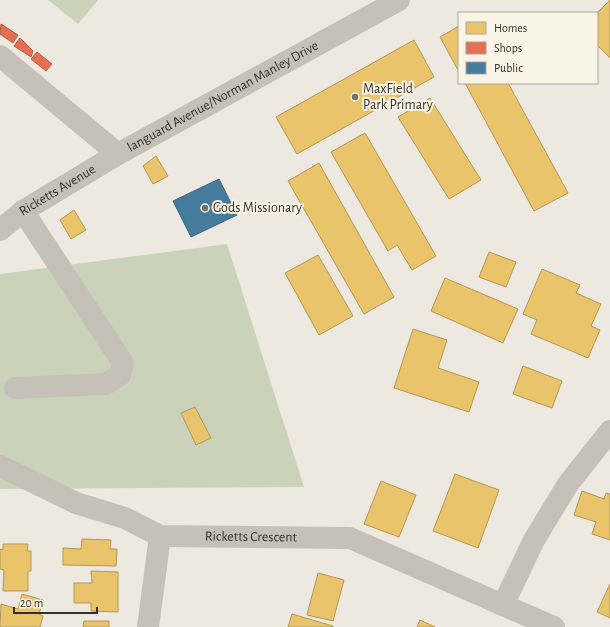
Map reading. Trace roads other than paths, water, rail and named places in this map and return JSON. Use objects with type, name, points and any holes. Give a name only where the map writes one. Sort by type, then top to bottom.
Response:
[{"type":"street","name":"languard Avenue/Norman Manley Drive","points":[[0,56],[118,154],[400,0]]},
{"type":"street","name":"Ricketts Avenue","points":[[0,230],[23,211],[118,154]]},
{"type":"street","points":[[15,388],[106,384],[120,375],[123,363],[23,211]]},
{"type":"street","points":[[503,605],[534,540],[568,484],[610,431]]},
{"type":"street","name":"Ricketts Crescent","points":[[0,466],[76,503],[125,518],[160,536],[350,538],[554,627]]},
{"type":"street","points":[[148,627],[160,536]]},
{"type":"place","name":"MaxField Park Primary","points":[[355,97]]},
{"type":"place","name":"Gods Missionary","points":[[205,208]]}]
